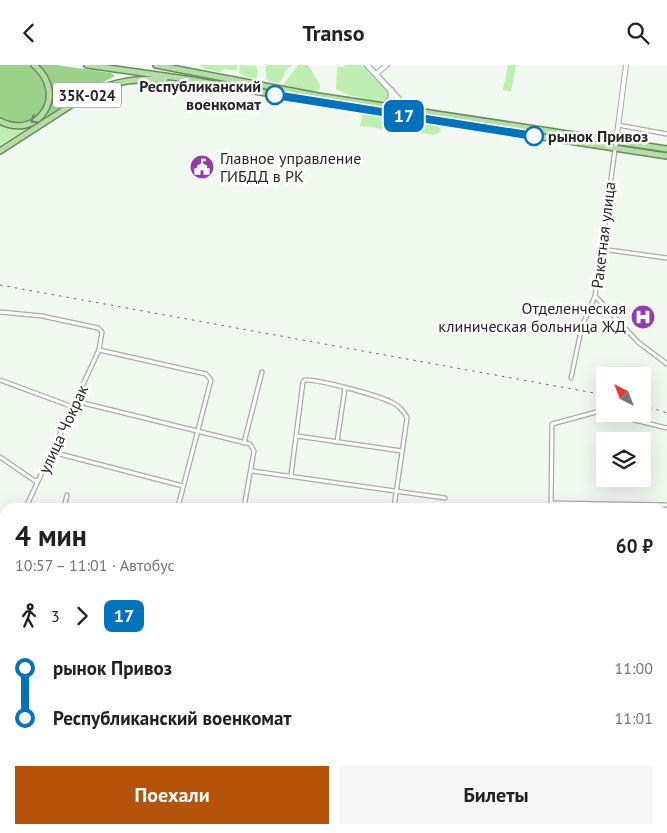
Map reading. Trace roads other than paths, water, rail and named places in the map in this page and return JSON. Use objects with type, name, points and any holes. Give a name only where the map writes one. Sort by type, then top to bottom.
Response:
[{"type":"main road","name":"35К-024","points":[[0,121],[8,125],[24,125],[36,120],[46,110],[50,101],[49,89],[44,76],[34,65]]},
{"type":"main road","points":[[88,65],[186,79],[358,109],[615,145],[667,149]]},
{"type":"main road","points":[[156,65],[667,155]]},
{"type":"main road","points":[[368,65],[408,109]]},
{"type":"main road","name":"35К-024","points":[[0,151],[90,93],[106,85],[130,80],[186,79]]},
{"type":"main road","points":[[385,106],[392,98],[391,89]]},
{"type":"street","points":[[376,75],[387,65]]},
{"type":"street","points":[[615,145],[626,65]]},
{"type":"street","points":[[260,93],[261,85]]},
{"type":"street","points":[[618,125],[667,134]]},
{"type":"street","name":"Ракетная улица","points":[[571,378],[582,325],[595,295],[615,145]]},
{"type":"street","points":[[601,249],[667,258]]},
{"type":"street","points":[[595,295],[638,343],[667,364]]},
{"type":"street","name":"улица Чокрак","points":[[0,312],[42,316],[98,328],[102,332],[99,350],[28,503]]},
{"type":"street","points":[[99,350],[206,374],[210,377],[212,382],[179,503]]},
{"type":"street","points":[[244,443],[262,373]]},
{"type":"street","points":[[0,380],[72,407]]},
{"type":"street","points":[[291,475],[304,380],[345,388],[392,402],[405,413],[407,418],[395,503]]},
{"type":"street","points":[[337,442],[345,388]]},
{"type":"street","points":[[75,401],[252,446],[254,451],[252,471],[245,503]]},
{"type":"street","points":[[551,503],[552,424],[596,412]]},
{"type":"street","points":[[647,423],[667,428]]},
{"type":"street","points":[[297,437],[402,451]]},
{"type":"street","points":[[52,452],[183,486]]},
{"type":"street","points":[[0,457],[35,481],[38,480]]},
{"type":"street","points":[[252,471],[446,498]]},
{"type":"street","points":[[65,503],[67,495]]},
{"type":"railway","points":[[0,285],[596,393]]},
{"type":"railway","points":[[651,408],[667,413]]},
{"type":"place","name":"Республиканский военкомат","points":[[275,95]]},
{"type":"place","name":"рынок Привоз","points":[[534,136]]},
{"type":"place","name":"Главное управление ГИБДД в РК","points":[[202,167]]},
{"type":"place","name":"Отделенческая клиническая больница ЖД","points":[[643,317]]}]
